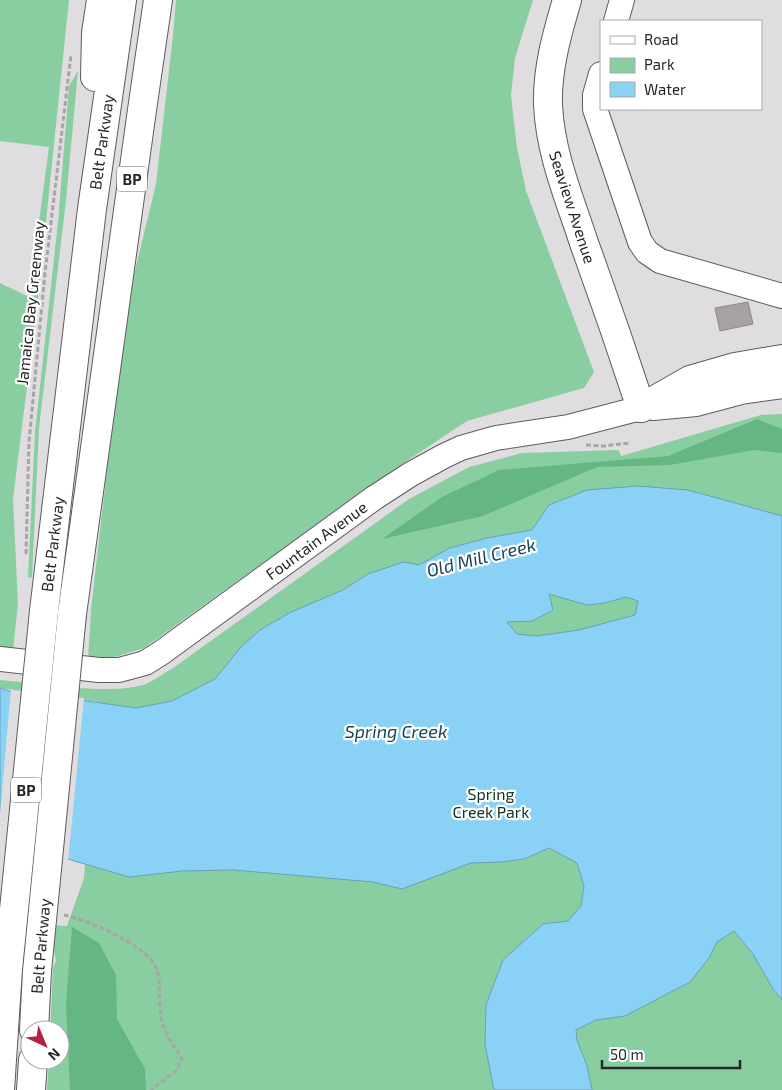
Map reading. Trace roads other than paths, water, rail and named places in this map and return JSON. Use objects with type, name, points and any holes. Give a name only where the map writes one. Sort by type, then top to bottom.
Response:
[{"type":"main road","points":[[92,209],[96,33],[101,0]]},
{"type":"main road","name":"Belt Parkway","points":[[0,1090],[8,969],[44,611],[92,209],[122,0]]},
{"type":"main road","name":"Belt Parkway","points":[[35,1020],[37,971],[72,614],[158,0]]},
{"type":"main road","name":"Seaview Avenue","points":[[567,0],[556,39],[549,82],[548,102],[551,139],[562,180],[641,408]]},
{"type":"main road","name":"Fountain Avenue","points":[[641,408],[690,380],[735,367],[782,359]]},
{"type":"main road","name":"Fountain Avenue","points":[[641,408],[696,402],[741,390],[782,384]]},
{"type":"main road","points":[[31,1090],[32,1070]]},
{"type":"street","points":[[616,20],[622,0]]},
{"type":"street","points":[[600,78],[595,95],[595,109],[640,242],[647,252],[660,261],[782,296]]},
{"type":"street","name":"Fountain Avenue","points":[[0,659],[109,671],[128,669],[145,663],[374,498],[411,474],[444,456],[461,448],[496,438],[568,427],[641,408]]},
{"type":"water","name":"Spring Creek","points":[[638,486],[688,490],[782,516],[782,1000],[773,989],[753,954],[734,931],[717,942],[709,958],[690,982],[625,1016],[596,1020],[576,1030],[577,1040],[587,1066],[592,1090],[494,1090],[485,1044],[486,1005],[503,960],[543,924],[568,921],[581,906],[584,886],[577,863],[549,848],[524,859],[471,863],[402,889],[373,882],[233,870],[182,871],[129,877],[27,847],[0,843],[0,688],[22,695],[73,699],[136,708],[172,701],[215,679],[241,647],[260,630],[291,612],[343,590],[368,574],[404,562],[419,565],[450,548],[487,538],[532,530],[549,505],[587,490]],"holes":[[[549,594],[587,605],[605,603],[626,597],[638,601],[635,615],[579,630],[537,636],[517,634],[507,622],[532,621],[553,610]]]},
{"type":"water label","name":"Old Mill Creek","points":[[481,557]]},
{"type":"park label","name":"Spring Creek Park","points":[[491,802]]}]
